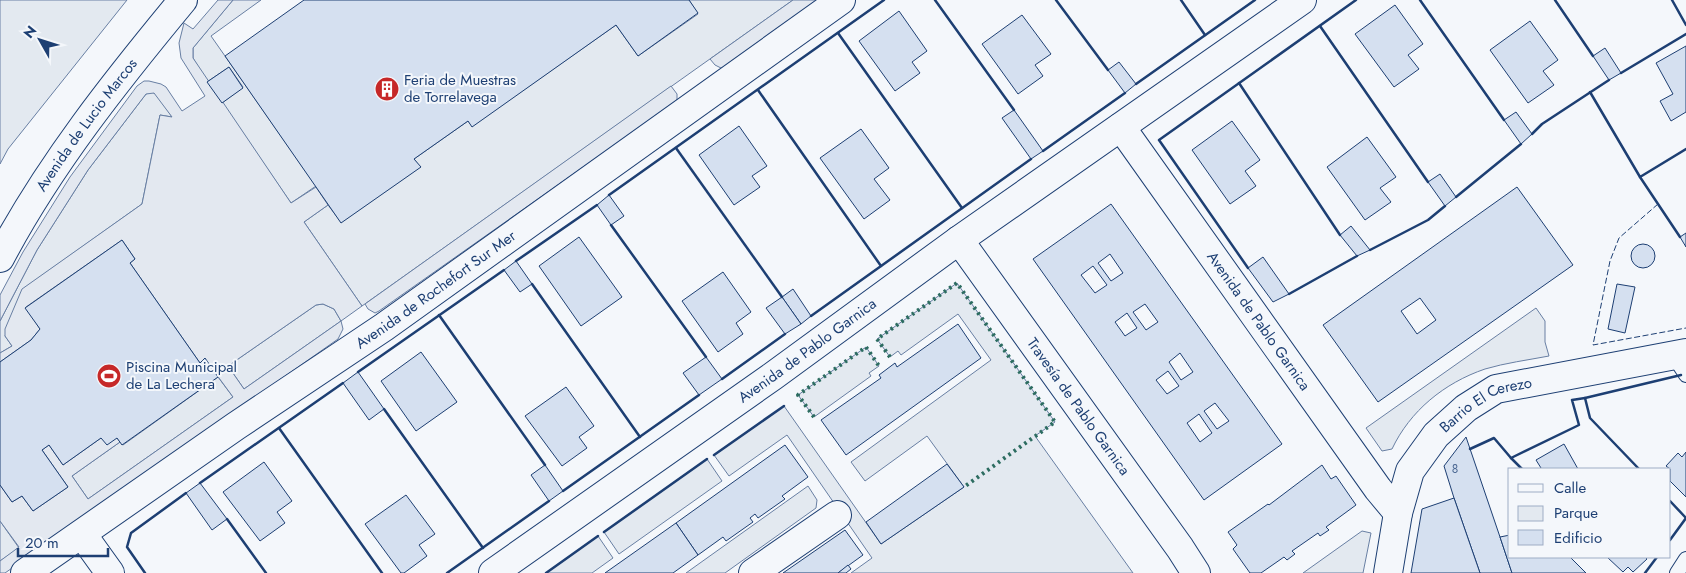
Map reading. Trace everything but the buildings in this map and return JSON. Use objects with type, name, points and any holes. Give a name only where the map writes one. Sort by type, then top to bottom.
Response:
[{"type":"street","name":"Avenida de Lucio Marcos","points":[[0,258],[55,166],[183,0]]},
{"type":"street","name":"Avenida de Rochefort Sur Mer","points":[[24,573],[236,426],[384,327],[841,0]]},
{"type":"street","name":"Avenida de Pablo Garnica","points":[[493,573],[773,376],[959,240],[1302,0]]},
{"type":"street","name":"Avenida de Pablo Garnica","points":[[1120,127],[1378,489],[1398,513]]},
{"type":"street","name":"Travesía de Pablo Garnica","points":[[959,240],[1196,573]]},
{"type":"street","name":"Barrio El Cerezo","points":[[1388,573],[1398,513],[1410,471],[1436,435],[1466,408],[1496,389],[1682,361]]},
{"type":"street","points":[[753,573],[837,515]]},
{"type":"street","points":[[82,534],[110,573]]},
{"type":"lane","points":[[1677,573],[1686,559]]},
{"type":"green space","points":[[0,0],[127,0],[8,149],[0,164]]},
{"type":"green space","points":[[233,0],[261,0],[211,36],[316,186],[291,203],[222,103],[243,87],[229,67],[207,82],[193,58],[193,48]]},
{"type":"green space","points":[[689,0],[793,0],[362,306],[304,222],[328,205],[341,222],[420,167],[414,159],[468,121],[472,126],[616,25],[638,56],[698,14]]},
{"type":"green space","points":[[151,92],[158,95],[172,117],[160,115],[142,204],[23,289],[5,336],[12,346],[0,353],[0,321],[37,250],[88,170],[146,94]]},
{"type":"green space","points":[[957,283],[1055,422],[1035,436],[1133,573],[851,573],[872,558],[787,435],[729,476],[714,455],[784,406],[881,544],[964,487],[927,436],[865,481],[851,462],[991,360],[958,314],[901,355],[898,351],[890,357],[877,339]]},
{"type":"green space","points":[[323,304],[334,309],[341,321],[244,389],[228,366],[316,305]]},
{"type":"green space","points":[[1536,308],[1545,321],[1545,342],[1549,356],[1485,369],[1456,382],[1430,400],[1408,422],[1392,449],[1382,451],[1366,428]]},
{"type":"green space","points":[[866,347],[879,366],[869,373],[871,376],[814,417],[798,395]]},
{"type":"green space","points":[[218,377],[233,397],[88,499],[72,476],[120,442],[123,445]]},
{"type":"green space","points":[[707,459],[722,481],[619,554],[604,532]]},
{"type":"green space","points":[[808,486],[817,500],[816,508],[725,573],[686,573]]},
{"type":"green space","points":[[0,521],[19,548],[0,561]]},
{"type":"green space","points":[[1362,531],[1371,533],[1363,573],[1303,573]]},
{"type":"green space","points":[[598,536],[613,558],[592,573],[546,573]]},
{"type":"shaded area","points":[[218,0],[233,0],[193,48],[193,58],[291,203],[316,187],[328,205],[304,222],[362,306],[341,321],[343,329],[338,339],[5,573],[0,573],[0,561],[19,547],[0,521],[0,485],[12,502],[22,496],[33,511],[68,487],[42,450],[49,445],[63,465],[101,438],[117,438],[120,442],[72,476],[88,499],[233,397],[205,359],[200,363],[130,263],[135,259],[122,240],[26,307],[40,329],[31,340],[0,362],[0,353],[12,346],[5,336],[5,329],[22,289],[142,204],[160,115],[172,117],[154,93],[146,94],[88,170],[37,250],[0,321],[0,295],[23,252],[70,177],[137,86],[144,81],[161,84],[166,87],[182,111],[205,96],[181,58],[179,43],[184,23],[193,29]],"holes":[[[323,304],[334,309],[341,321],[244,389],[228,366],[316,305]]]},
{"type":"shaded area","points":[[793,0],[819,0],[723,69],[715,65],[710,59]]},
{"type":"shaded area","points":[[671,86],[677,94],[677,101],[379,311],[375,313],[368,309],[365,304]]},
{"type":"hedge","points":[[890,357],[877,339],[957,283],[1055,422],[964,487]]},
{"type":"hedge","points":[[814,417],[798,395],[866,347],[879,366]]},
{"type":"fence","points":[[1658,204],[1619,238],[1610,261],[1593,345],[1686,328]]},
{"type":"wall","points":[[609,195],[884,0]]},
{"type":"wall","points":[[935,0],[1014,110]]},
{"type":"wall","points":[[1056,0],[1108,70]]},
{"type":"wall","points":[[1181,0],[1205,35]]},
{"type":"wall","points":[[1136,84],[1255,0]]},
{"type":"wall","points":[[1248,268],[1159,140],[1356,0]]},
{"type":"wall","points":[[1420,0],[1504,120]]},
{"type":"wall","points":[[1555,0],[1593,56]]},
{"type":"wall","points":[[1672,0],[1686,25]]},
{"type":"wall","points":[[1320,26],[1428,182]]},
{"type":"wall","points":[[838,33],[962,208]]},
{"type":"wall","points":[[1621,73],[1686,34]]},
{"type":"wall","points":[[1532,134],[1542,124],[1609,80]]},
{"type":"wall","points":[[1239,83],[1340,235]]},
{"type":"wall","points":[[758,90],[881,266]]},
{"type":"wall","points":[[1590,92],[1640,177],[1686,149]]},
{"type":"wall","points":[[1043,151],[1125,93]]},
{"type":"wall","points":[[1456,197],[1521,144]]},
{"type":"wall","points":[[676,148],[782,297]]},
{"type":"wall","points":[[811,316],[1031,159]]},
{"type":"wall","points":[[1640,177],[1680,237]]},
{"type":"wall","points":[[516,261],[597,205]]},
{"type":"wall","points":[[1370,250],[1428,220],[1445,206]]},
{"type":"wall","points":[[611,225],[706,357]]},
{"type":"wall","points":[[1289,294],[1357,256]]},
{"type":"wall","points":[[358,372],[504,270]]},
{"type":"wall","points":[[532,284],[640,437]]},
{"type":"wall","points":[[439,315],[545,465]]},
{"type":"wall","points":[[722,379],[785,334]]},
{"type":"wall","points":[[1638,468],[1590,418],[1585,398],[1681,375]]},
{"type":"wall","points":[[200,483],[343,383]]},
{"type":"wall","points":[[563,491],[699,395]]},
{"type":"wall","points":[[1521,468],[1511,458],[1579,425],[1572,400],[1585,398]]},
{"type":"wall","points":[[714,455],[784,406]]},
{"type":"wall","points":[[384,409],[483,548]]},
{"type":"wall","points":[[279,428],[382,573]]},
{"type":"wall","points":[[1470,449],[1494,438],[1511,458]]},
{"type":"wall","points":[[604,532],[707,459]]},
{"type":"wall","points":[[145,573],[127,547],[131,533],[186,493]]},
{"type":"wall","points":[[447,573],[549,501]]},
{"type":"wall","points":[[1671,502],[1686,518]]},
{"type":"wall","points":[[1671,539],[1686,518]]},
{"type":"wall","points":[[227,519],[266,573]]},
{"type":"wall","points":[[546,573],[598,536]]},
{"type":"wall","points":[[1645,573],[1656,558]]},
{"type":"place","name":"Feria de Muestras de Torrelavega","points":[[387,89]]},
{"type":"place","name":"Piscina Municipal de La Lechera","points":[[109,376]]}]
